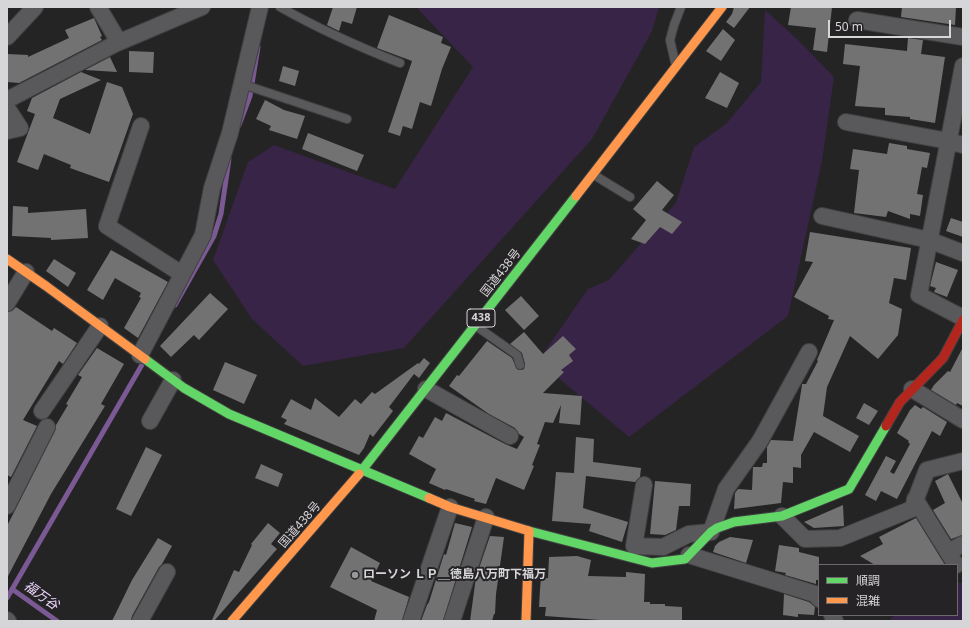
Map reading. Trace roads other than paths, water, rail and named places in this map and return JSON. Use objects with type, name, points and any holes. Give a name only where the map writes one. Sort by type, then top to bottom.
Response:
[{"type":"main road","name":"国道438号","points":[[232,621],[364,470],[722,7]]},
{"type":"main road","points":[[7,259],[184,388],[229,414],[450,507],[486,517],[529,532],[652,563],[684,559],[717,528],[734,522],[782,516],[849,489],[900,402],[943,358],[963,319]]},
{"type":"main road","points":[[526,621],[529,532]]},
{"type":"street","points":[[7,37],[34,7]]},
{"type":"street","points":[[98,7],[119,42]]},
{"type":"street","points":[[7,100],[119,42],[202,7]]},
{"type":"street","points":[[140,356],[203,235],[212,188],[230,133],[260,7]]},
{"type":"street","points":[[857,20],[963,37]]},
{"type":"street","points":[[963,66],[956,143],[929,240],[919,295],[963,319]]},
{"type":"street","points":[[7,108],[20,128],[7,131]]},
{"type":"street","points":[[846,122],[956,143]]},
{"type":"street","points":[[141,126],[107,226],[182,274]]},
{"type":"street","points":[[822,216],[929,240],[963,253]]},
{"type":"street","points":[[7,303],[26,272]]},
{"type":"street","points":[[42,411],[100,326]]},
{"type":"street","points":[[644,485],[634,546],[663,547],[689,534],[711,532],[726,489],[760,441],[809,352]]},
{"type":"street","points":[[150,421],[173,380]]},
{"type":"street","points":[[426,389],[510,436]]},
{"type":"street","points":[[912,389],[963,420]]},
{"type":"street","points":[[7,506],[47,427]]},
{"type":"street","points":[[782,516],[805,539],[840,538],[912,509],[927,470],[963,461]]},
{"type":"street","points":[[915,499],[954,561],[963,544]]},
{"type":"street","points":[[411,621],[450,507]]},
{"type":"street","points":[[452,621],[486,517]]},
{"type":"street","points":[[689,555],[815,594],[818,598]]},
{"type":"street","points":[[140,621],[167,572]]},
{"type":"lane","points":[[280,7],[313,26],[400,63]]},
{"type":"lane","points":[[676,66],[670,40],[681,7]]},
{"type":"lane","points":[[242,84],[347,119]]},
{"type":"lane","points":[[593,174],[630,196]]},
{"type":"lane","points":[[476,325],[517,355],[520,365]]},
{"type":"waterway","points":[[239,125],[250,96],[258,47]]},
{"type":"waterway","points":[[175,305],[214,236],[221,214],[229,159]]},
{"type":"waterway","points":[[7,598],[143,363]]},
{"type":"waterway","name":"福万谷","points":[[12,589],[57,621]]},
{"type":"place","name":"ローソン ＬＰ＿徳島八万町下福万","points":[[355,575]]}]
